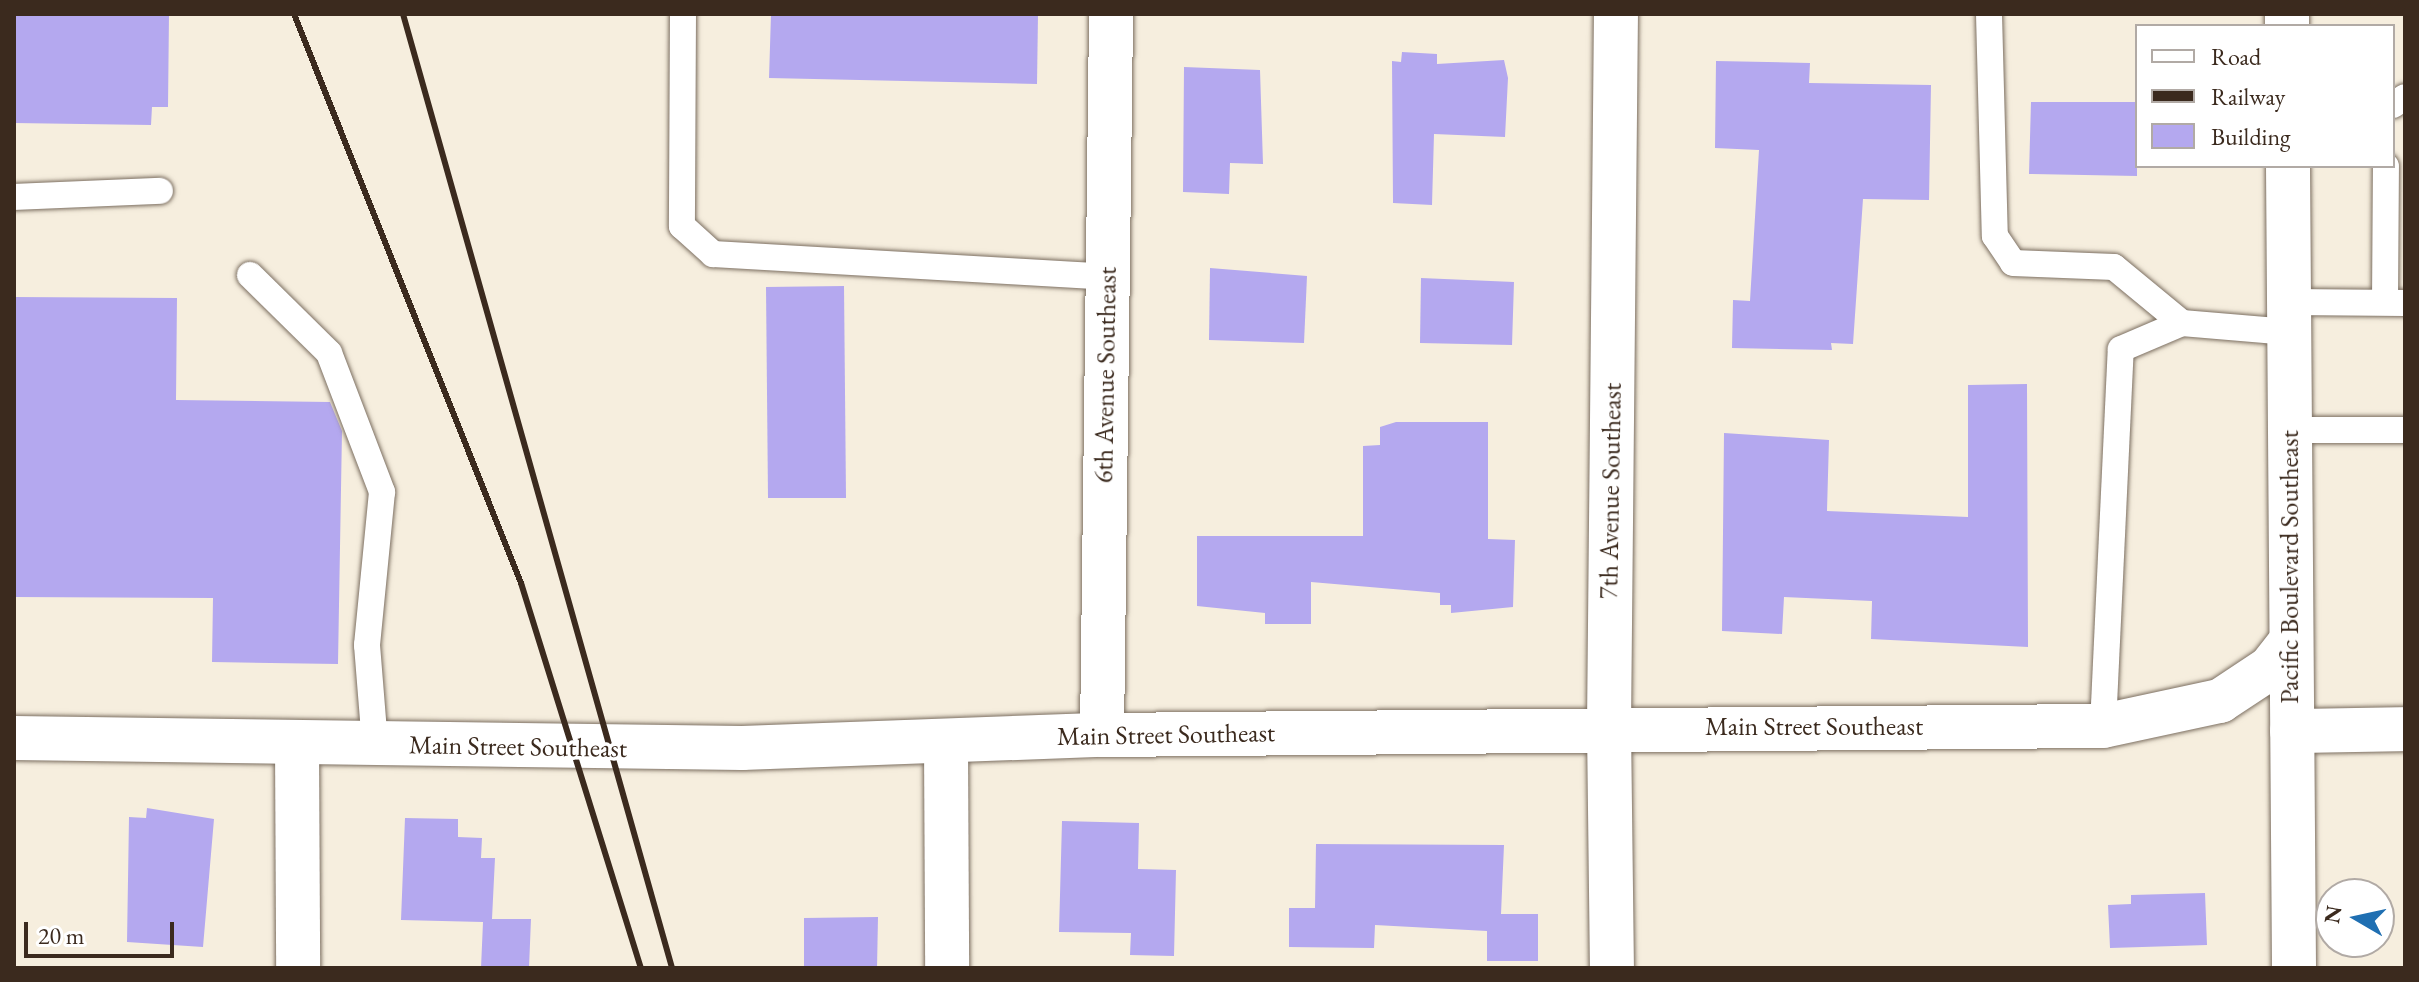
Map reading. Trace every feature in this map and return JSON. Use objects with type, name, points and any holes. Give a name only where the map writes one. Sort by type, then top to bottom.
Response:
[{"type":"main road","name":"6th Avenue Southeast","points":[[1102,735],[1111,14]]},
{"type":"main road","name":"7th Avenue Southeast","points":[[1612,968],[1609,727],[1616,14]]},
{"type":"main road","name":"Pacific Boulevard Southeast","points":[[2288,168],[2294,968]]},
{"type":"main road","name":"Main Street Southeast","points":[[14,738],[297,745],[946,744],[1102,735],[1609,727],[2103,726],[2220,701],[2270,668],[2291,641]]},
{"type":"main road","points":[[2292,731],[2405,729]]},
{"type":"main road","points":[[946,744],[947,968]]},
{"type":"main road","points":[[297,745],[298,968]]},
{"type":"lane","points":[[683,14],[682,226],[713,254],[1107,277]]},
{"type":"lane","points":[[1989,14],[1995,236],[2013,263],[2114,267],[2182,323]]},
{"type":"lane","points":[[2103,726],[2121,349],[2182,323],[2289,317],[2395,302],[2386,168]]},
{"type":"lane","points":[[14,197],[160,191]]},
{"type":"lane","points":[[250,275],[329,353],[382,492],[367,645],[375,745]]},
{"type":"lane","points":[[2289,430],[2405,430]]},
{"type":"building","points":[[14,14],[169,14],[168,107],[152,107],[151,125],[14,123]]},
{"type":"building","points":[[771,14],[1038,14],[1037,84],[769,78]]},
{"type":"building","points":[[1402,52],[1437,54],[1437,64],[1504,60],[1508,78],[1505,137],[1434,134],[1432,205],[1393,203],[1392,61],[1401,62]]},
{"type":"building","points":[[1716,61],[1810,63],[1809,83],[1931,85],[1929,200],[1863,199],[1853,344],[1831,343],[1832,350],[1732,348],[1733,300],[1750,301],[1759,150],[1715,148]]},
{"type":"building","points":[[1184,67],[1260,70],[1263,164],[1230,163],[1229,194],[1183,192]]},
{"type":"building","points":[[2031,102],[2135,102],[2137,176],[2029,174]]},
{"type":"building","points":[[1210,268],[1307,276],[1304,343],[1209,340]]},
{"type":"building","points":[[1421,278],[1514,282],[1512,345],[1420,343]]},
{"type":"building","points":[[844,286],[846,498],[768,498],[766,287]]},
{"type":"building","points":[[14,297],[177,298],[176,400],[330,402],[342,431],[338,664],[212,662],[213,598],[14,597]]},
{"type":"building","points":[[2027,384],[2028,647],[1871,639],[1872,601],[1784,597],[1782,634],[1722,631],[1724,433],[1829,440],[1827,511],[1968,517],[1968,385]]},
{"type":"building","points":[[1396,422],[1488,422],[1488,539],[1515,540],[1513,607],[1451,613],[1451,605],[1440,605],[1440,593],[1311,582],[1311,624],[1265,624],[1265,613],[1197,606],[1197,536],[1363,536],[1363,446],[1380,445],[1380,427]]},
{"type":"building","points":[[147,808],[214,819],[203,947],[127,942],[129,817],[146,818]]},
{"type":"building","points":[[405,818],[458,819],[458,837],[482,838],[481,858],[495,858],[492,919],[531,919],[529,968],[481,968],[483,922],[401,920]]},
{"type":"building","points":[[1062,821],[1139,823],[1138,869],[1176,870],[1174,956],[1130,955],[1131,933],[1059,932]]},
{"type":"building","points":[[1316,844],[1504,845],[1501,914],[1538,914],[1538,961],[1487,961],[1487,931],[1375,925],[1374,948],[1289,947],[1289,908],[1315,908]]},
{"type":"building","points":[[2205,893],[2207,945],[2110,948],[2108,905],[2131,904],[2131,895]]},
{"type":"building","points":[[878,917],[877,968],[804,968],[804,918]]},
{"type":"railway","points":[[294,14],[521,583],[641,968]]},
{"type":"railway","points":[[403,14],[672,968]]}]
